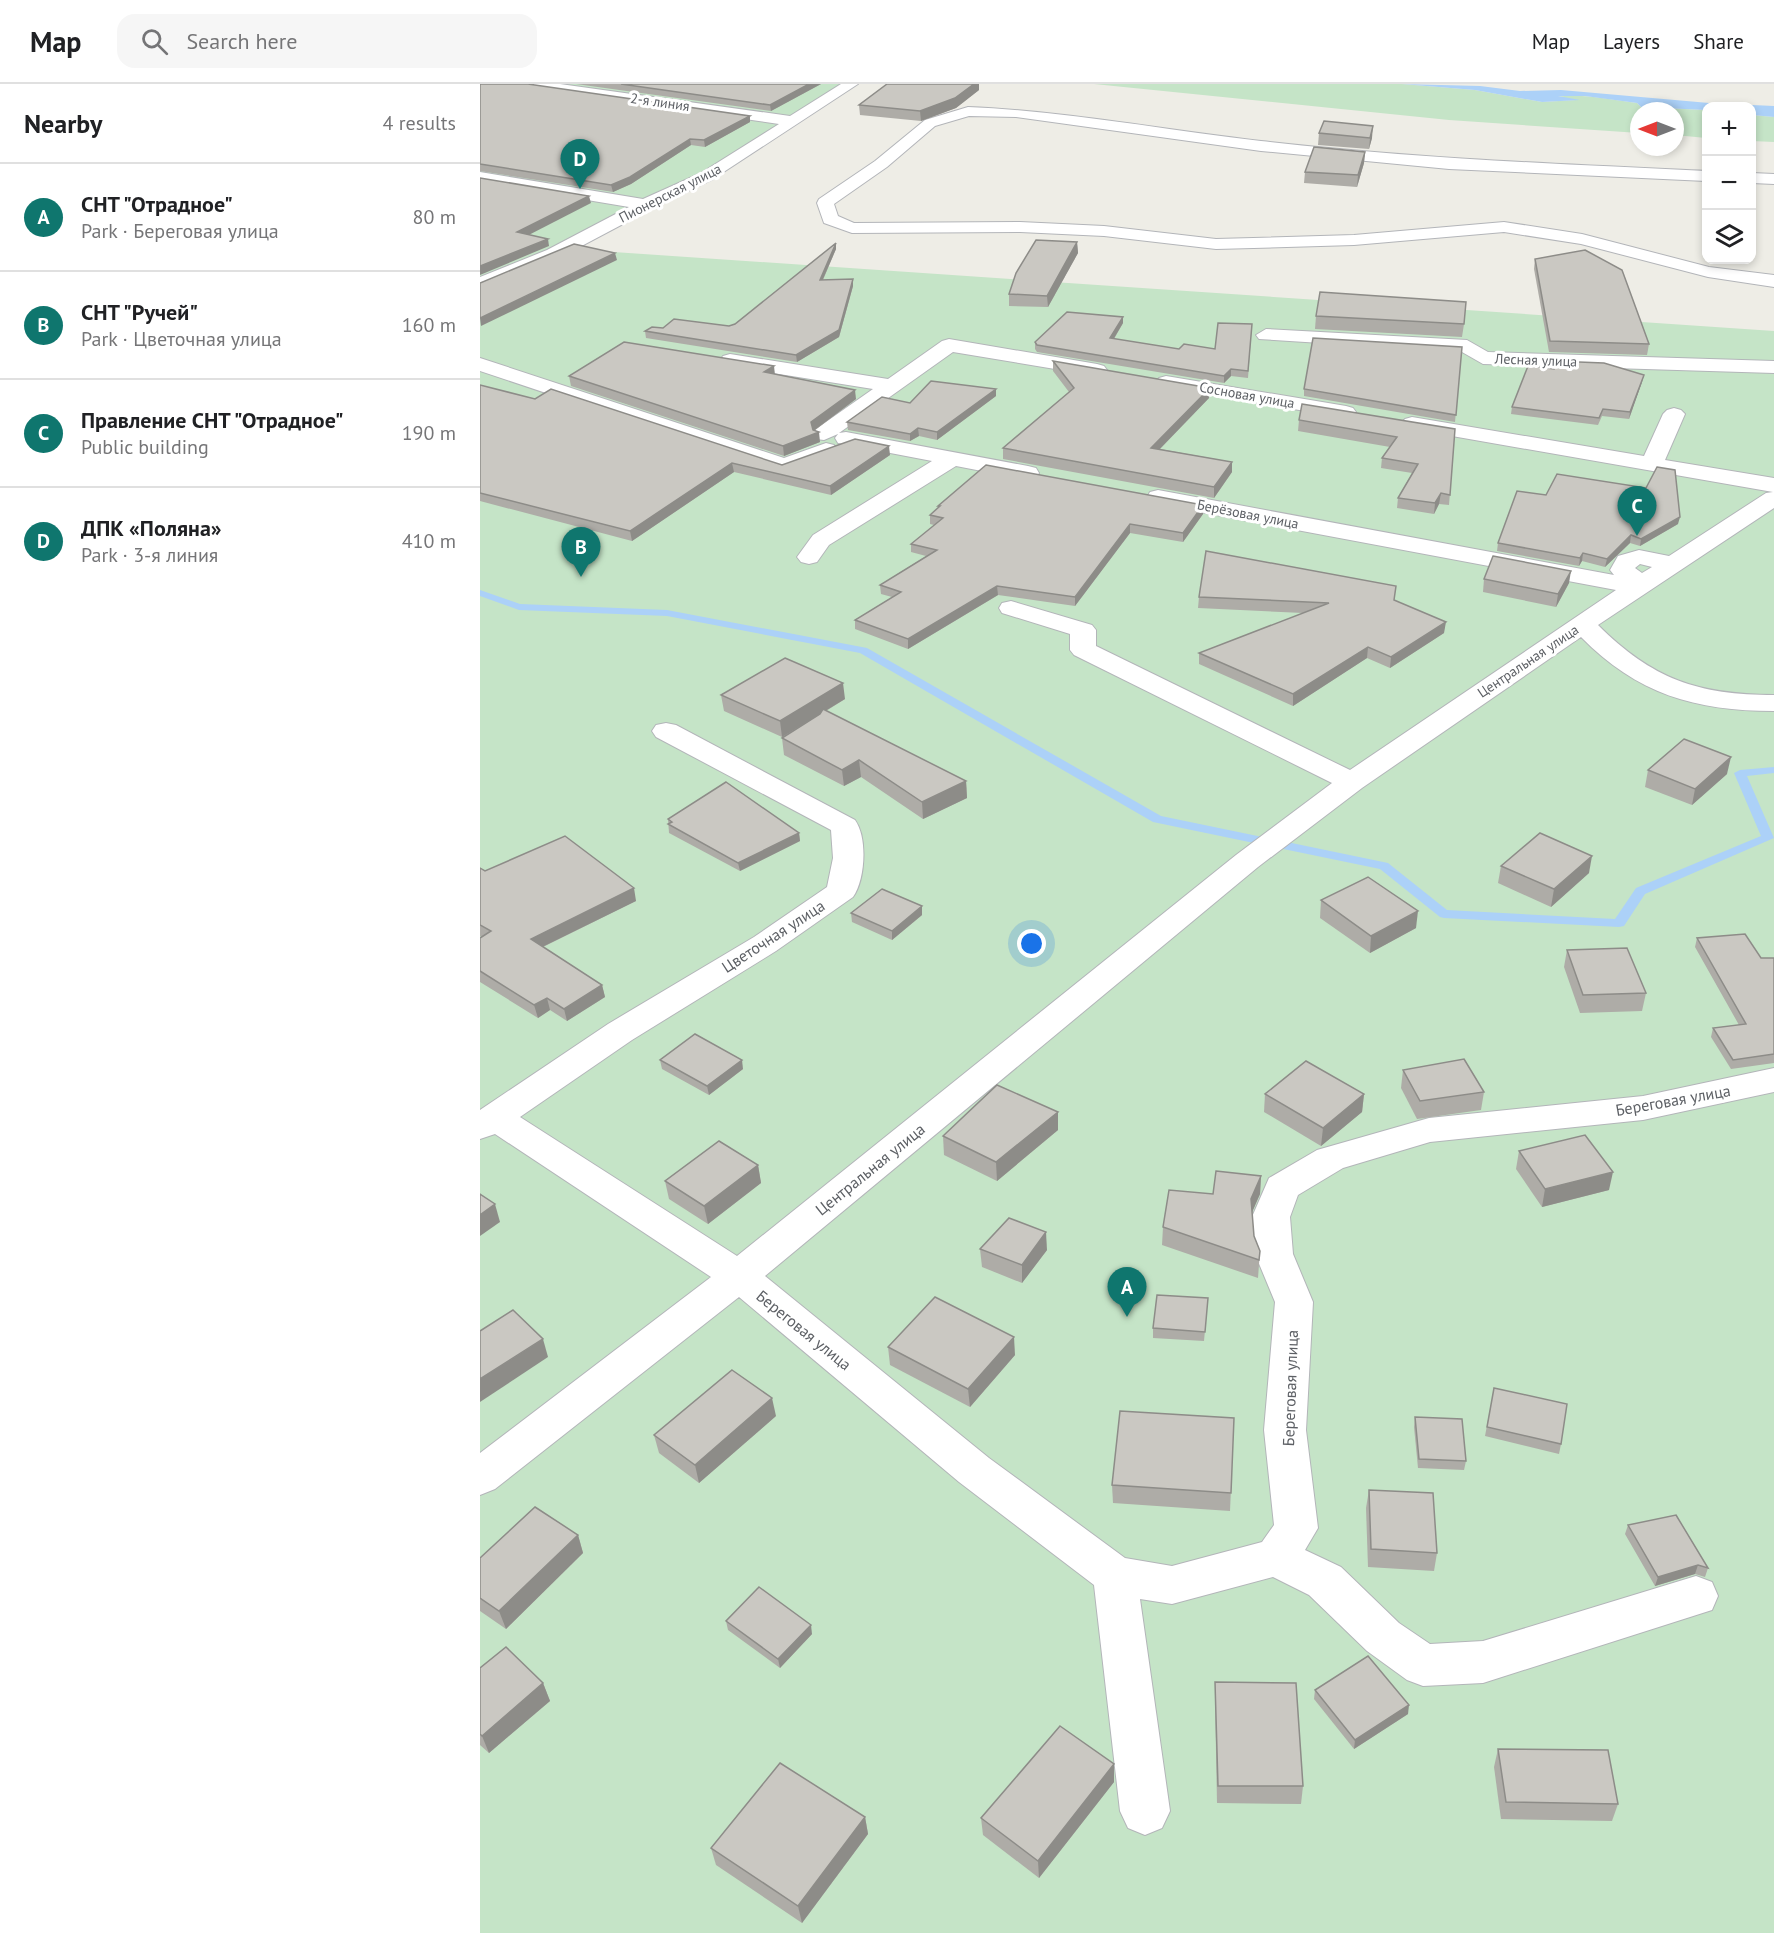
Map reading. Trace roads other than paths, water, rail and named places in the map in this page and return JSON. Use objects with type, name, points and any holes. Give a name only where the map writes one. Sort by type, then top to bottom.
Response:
[{"type":"street","name":"2-я линия","points":[[529,84],[792,121]]},
{"type":"street","name":"Пионерская улица","points":[[480,284],[553,254],[707,176],[851,84]]},
{"type":"street","points":[[1702,176],[1449,164],[1261,146],[1016,113],[968,111],[930,123],[881,164],[825,203],[830,219],[852,228],[1020,227],[1104,231],[1216,244],[1354,240],[1504,227],[1582,239],[1708,272],[1774,281]]},
{"type":"street","points":[[480,177],[646,205]]},
{"type":"street","points":[[1756,178],[1774,179]]},
{"type":"street","name":"Лесная улица","points":[[1266,335],[1467,346],[1483,358],[1774,367]]},
{"type":"street","points":[[1044,476],[824,434],[949,345],[1113,373]]},
{"type":"street","points":[[706,356],[891,386]]},
{"type":"street","points":[[480,364],[784,465],[853,440]]},
{"type":"street","name":"Сосновая улица","points":[[1148,379],[1371,416]]},
{"type":"street","points":[[1652,464],[1674,414]]},
{"type":"street","points":[[1394,420],[1774,485]]},
{"type":"street","points":[[809,557],[821,540],[951,459]]},
{"type":"street","name":"Берёзовая улица","points":[[1137,494],[1640,586]]},
{"type":"street","name":"Центральная улица","points":[[480,1477],[738,1276],[1255,855],[1352,782],[1583,624],[1774,498]]},
{"type":"street","points":[[1011,608],[1083,630],[1083,650],[1352,782]]},
{"type":"street","points":[[1583,624],[1608,649],[1642,675],[1710,698],[1774,703]]},
{"type":"street","name":"Цветочная улица","points":[[488,1122],[620,1032],[765,944],[842,891],[848,858],[845,826],[666,731]]},
{"type":"street","name":"Береговая улица","points":[[488,1122],[738,1276],[974,1470],[1115,1576],[1172,1585],[1276,1557],[1296,1528],[1285,1430],[1294,1302],[1274,1254],[1271,1217],[1282,1187],[1330,1159],[1429,1130],[1643,1108],[1774,1080]]},
{"type":"street","points":[[1276,1557],[1325,1581],[1383,1637],[1423,1665],[1483,1662],[1696,1596]]},
{"type":"street","points":[[1115,1576],[1145,1811]]},
{"type":"water","points":[[1402,84],[1480,86],[1520,91],[1561,90],[1702,102],[1702,110],[1684,109],[1684,102],[1630,102],[1585,96],[1558,96],[1580,100],[1542,102],[1475,90]]},
{"type":"water","points":[[1756,105],[1774,106],[1774,117],[1756,115]]},
{"type":"waterway","points":[[480,593],[519,607],[667,613],[863,650],[1157,819],[1384,866],[1444,914],[1619,923],[1640,891],[1768,838],[1740,773],[1774,770]]},
{"type":"place","name":"ДПК «Поляна»","points":[[580,189]]},
{"type":"place","name":"Правление СНТ \"Отрадное\"","points":[[1637,536]]},
{"type":"place","name":"СНТ \"Ручей\"","points":[[581,577]]},
{"type":"place","name":"СНТ \"Отрадное\"","points":[[1127,1317]]}]
